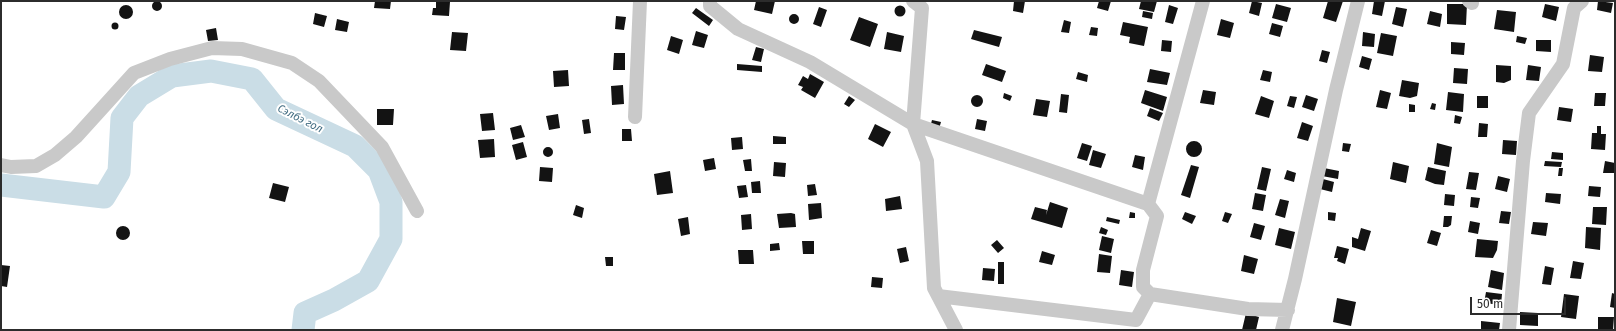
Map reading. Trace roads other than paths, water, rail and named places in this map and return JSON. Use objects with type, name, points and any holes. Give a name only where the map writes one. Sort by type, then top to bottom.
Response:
[{"type":"street","points":[[635,117],[640,1]]},
{"type":"street","points":[[710,1],[710,6],[738,29],[810,62],[913,124],[1148,204],[1157,216],[1143,270],[1143,287],[1150,294],[1248,309],[1288,310]]},
{"type":"street","points":[[913,1],[922,8],[913,124],[927,161],[934,288],[956,330]]},
{"type":"street","points":[[1148,204],[1202,1]]},
{"type":"street","points":[[1282,330],[1288,310],[1332,104],[1358,1]]},
{"type":"street","points":[[1509,330],[1522,168],[1529,113],[1563,64],[1574,8],[1582,1]]},
{"type":"street","points":[[1,165],[12,167],[36,166],[55,155],[76,137],[134,73],[170,59],[212,48],[242,50],[292,63],[319,81],[382,147],[417,211]]},
{"type":"street","points":[[938,296],[1136,320],[1150,294]]},
{"type":"waterway","name":"Сэлбэ гол","points":[[1,185],[104,197],[119,172],[122,118],[139,96],[172,76],[211,71],[252,79],[276,109],[355,146],[379,170],[391,202],[391,239],[368,281],[334,300],[305,313],[303,330]]}]
